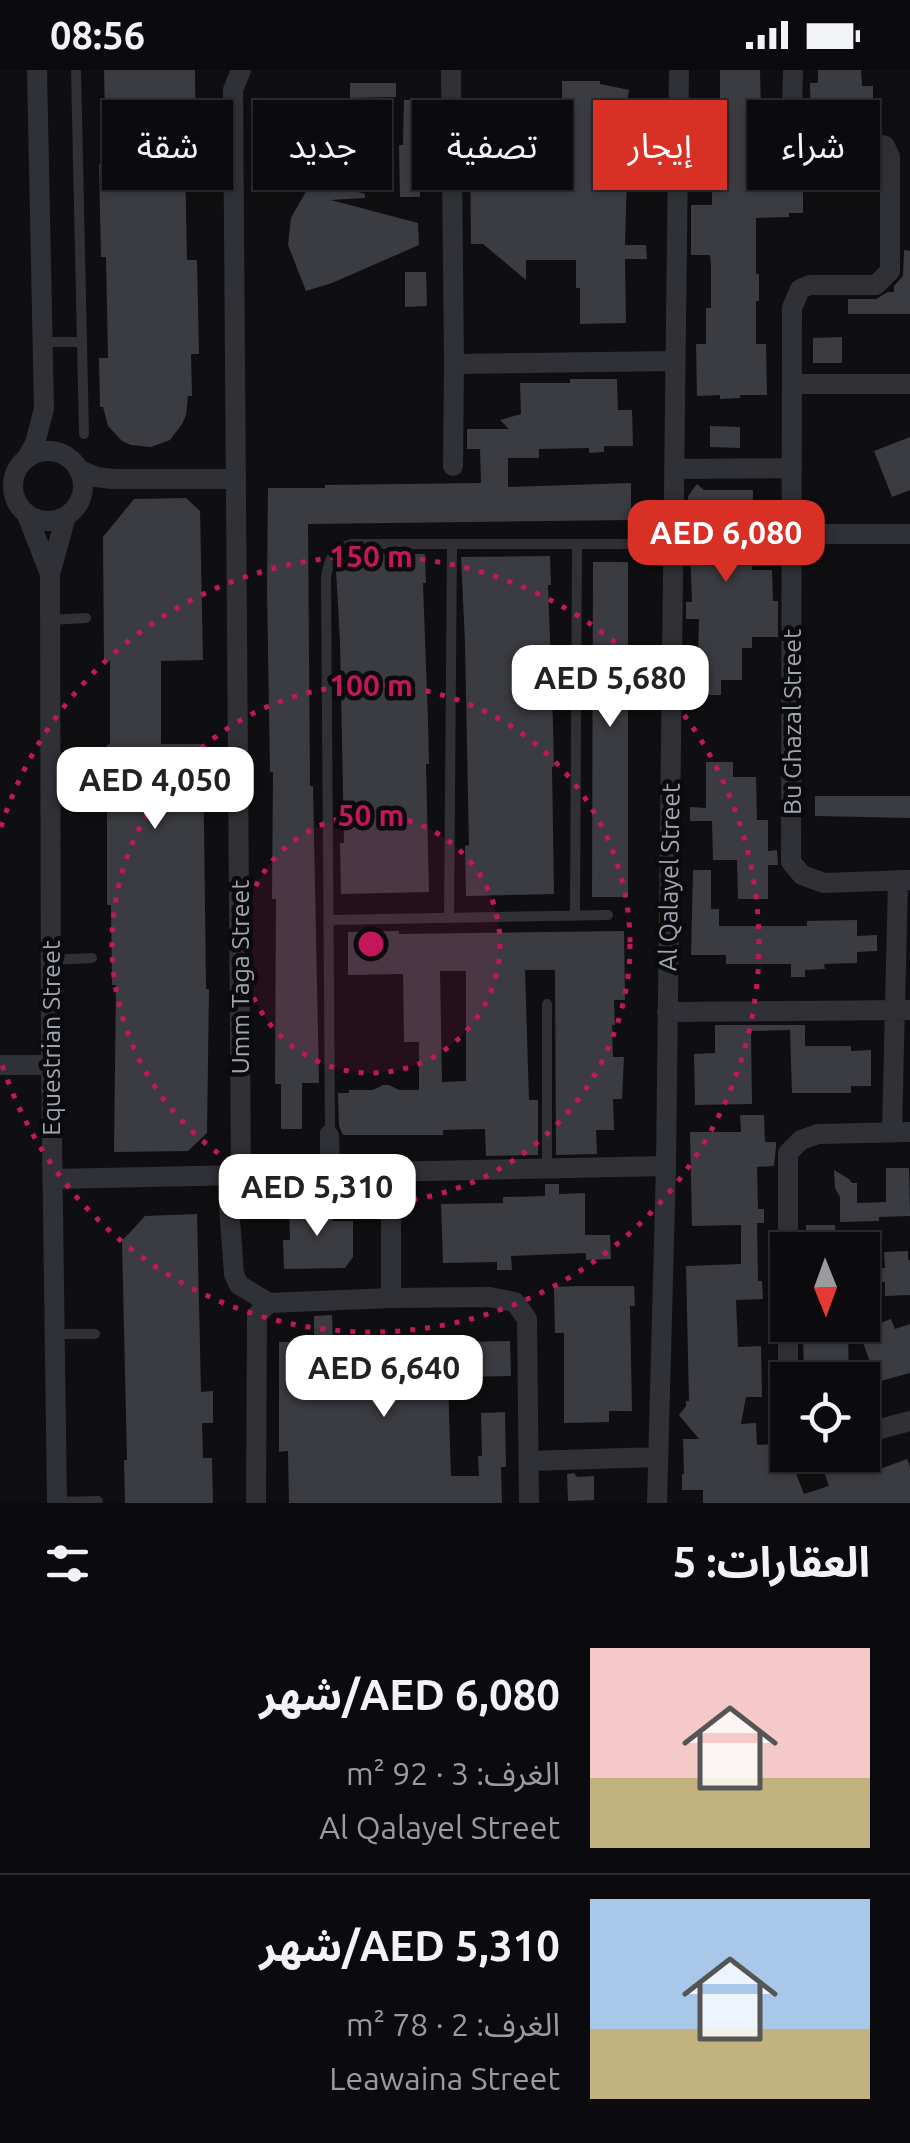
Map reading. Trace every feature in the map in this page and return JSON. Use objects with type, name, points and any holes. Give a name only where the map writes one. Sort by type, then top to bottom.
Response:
[{"type":"street","points":[[37,70],[44,409],[28,458],[7,483],[27,515],[46,521],[66,516],[78,503],[82,480],[52,433],[44,409]]},
{"type":"street","name":"Umm Taga Street","points":[[241,70],[233,90],[241,1175]]},
{"type":"street","points":[[451,70],[453,466]]},
{"type":"street","name":"Al Qalayel Street","points":[[657,1503],[666,1166],[679,70]]},
{"type":"street","name":"Bu Ghazal Street","points":[[793,70],[794,119],[796,131],[804,140],[875,143],[885,146],[890,157],[890,272],[876,284],[810,284],[800,289],[792,308],[790,862],[802,875],[824,882],[904,880],[901,1132]]},
{"type":"street","points":[[454,364],[675,360]]},
{"type":"street","points":[[792,384],[910,384]]},
{"type":"street","points":[[28,458],[46,451],[96,477],[113,480],[236,479]]},
{"type":"street","points":[[674,469],[792,468]]},
{"type":"street","points":[[82,492],[113,480]]},
{"type":"street","name":"Equestrian Street","points":[[27,515],[50,574]]},
{"type":"street","name":"Equestrian Street","points":[[57,1503],[50,574],[66,516]]},
{"type":"street","points":[[793,534],[910,534]]},
{"type":"street","points":[[667,1012],[902,1010]]},
{"type":"street","points":[[0,1065],[51,1065]]},
{"type":"street","points":[[788,1232],[788,1153],[801,1140],[818,1134],[901,1132]]},
{"type":"street","points":[[52,1179],[666,1166]]},
{"type":"street","points":[[391,1298],[392,1172]]},
{"type":"street","points":[[229,1206],[234,1274],[239,1285],[270,1303],[489,1297],[514,1302],[527,1319],[529,1503]]},
{"type":"street","points":[[256,1503],[257,1315],[270,1303]]},
{"type":"street","points":[[880,1430],[910,1422]]},
{"type":"street","points":[[529,1461],[656,1457]]},
{"type":"lane","points":[[76,70],[84,434]]},
{"type":"lane","points":[[42,342],[82,342]]},
{"type":"lane","points":[[330,1173],[334,1132],[330,1128],[326,578],[334,552],[351,544],[673,544]]},
{"type":"lane","points":[[449,918],[452,544]]},
{"type":"lane","points":[[575,916],[578,545]]},
{"type":"lane","points":[[50,620],[86,618]]},
{"type":"lane","points":[[330,920],[608,915]]},
{"type":"lane","points":[[50,960],[92,958]]},
{"type":"lane","points":[[547,1168],[548,1004]]},
{"type":"lane","points":[[54,1334],[95,1334]]},
{"type":"lane","points":[[57,1503],[98,1501]]},
{"type":"building","points":[[104,70],[195,70],[195,100],[105,100]]},
{"type":"building","points":[[720,70],[760,70],[761,100],[747,100],[747,190],[803,190],[803,213],[756,218],[756,344],[766,344],[767,395],[720,399],[720,395],[697,396],[696,344],[706,344],[711,265],[710,255],[691,255],[691,205],[712,205],[712,190],[727,190],[727,100],[720,100]]},
{"type":"building","points":[[818,70],[861,70],[862,86],[873,86],[873,100],[810,100],[810,83],[818,83]]},
{"type":"building","points":[[562,81],[600,81],[629,90],[627,100],[593,100],[593,190],[627,190],[625,245],[646,245],[647,259],[625,259],[626,323],[580,324],[576,260],[526,260],[526,280],[483,244],[471,244],[470,190],[573,190],[573,100],[511,100],[562,98]]},
{"type":"building","points":[[350,83],[396,83],[396,97],[350,98]]},
{"type":"building","points":[[404,100],[412,100],[412,190],[420,190],[420,197],[400,197],[399,145],[403,145]]},
{"type":"building","points":[[99,164],[102,190],[186,190],[187,260],[197,260],[199,354],[191,354],[192,396],[188,396],[182,424],[170,440],[151,447],[122,441],[108,426],[100,407],[99,358],[108,358]]},
{"type":"building","points":[[307,190],[351,190],[365,194],[365,198],[331,200],[418,223],[419,245],[306,291],[288,245],[291,218]]},
{"type":"building","points":[[904,250],[910,251],[910,314],[848,314],[848,299],[876,299],[894,292],[903,276]]},
{"type":"building","points":[[405,272],[426,272],[427,306],[405,307]]},
{"type":"building","points":[[842,337],[842,363],[813,363],[813,338]]},
{"type":"building","points":[[570,379],[617,379],[618,410],[632,410],[633,446],[604,446],[604,452],[589,453],[589,448],[539,449],[539,458],[508,458],[508,487],[631,483],[631,520],[308,524],[310,786],[319,1083],[302,1083],[302,1129],[281,1129],[281,1084],[275,1084],[276,899],[272,899],[268,488],[481,483],[480,449],[467,449],[467,429],[509,429],[500,420],[521,414],[520,383],[570,383]]},
{"type":"building","points":[[710,426],[740,427],[740,448],[710,447]]},
{"type":"building","points":[[910,437],[910,490],[892,497],[874,451]]},
{"type":"building","points":[[697,484],[704,490],[753,490],[752,570],[772,570],[773,601],[778,601],[778,637],[752,637],[752,648],[742,648],[742,680],[721,680],[721,695],[697,695],[699,619],[686,619],[686,602],[692,602],[688,496]]},
{"type":"building","points":[[186,498],[200,511],[203,660],[161,661],[161,744],[203,744],[209,989],[207,1133],[188,1151],[114,1152],[116,985],[112,985],[111,905],[107,905],[110,661],[104,661],[103,537],[134,499]]},
{"type":"building","points":[[348,554],[425,554],[429,892],[341,894],[340,843],[344,843],[336,570]]},
{"type":"building","points":[[550,556],[554,894],[466,896],[465,846],[469,845],[461,557]]},
{"type":"building","points":[[593,562],[628,562],[628,897],[592,897]]},
{"type":"building","points":[[706,762],[733,762],[733,777],[756,777],[757,820],[768,820],[768,851],[777,850],[778,865],[768,865],[768,899],[738,899],[737,860],[713,860],[712,821],[690,821],[690,807],[706,808]]},
{"type":"building","points":[[815,796],[910,796],[910,818],[815,816]]},
{"type":"building","points":[[693,870],[711,870],[711,909],[719,909],[719,926],[807,926],[807,921],[857,920],[857,936],[877,935],[877,951],[857,952],[857,963],[824,964],[825,969],[805,970],[805,977],[791,977],[791,964],[726,964],[726,955],[691,955]]},
{"type":"building","points":[[624,931],[625,1000],[614,1000],[612,1025],[613,1057],[624,1057],[622,1099],[613,1099],[614,1130],[596,1130],[597,1154],[556,1155],[555,970],[525,970],[529,1100],[538,1100],[538,1155],[486,1156],[485,1129],[443,1130],[443,1135],[343,1135],[338,1093],[373,1090],[383,1085],[419,1090],[419,1042],[404,1042],[403,974],[348,975],[348,932]],"holes":[[[440,971],[466,971],[466,1081],[442,1082]]]},
{"type":"building","points":[[715,1025],[805,1025],[805,1046],[871,1050],[871,1086],[851,1086],[851,1093],[792,1093],[790,1030],[751,1031],[752,1104],[695,1105],[694,1054],[715,1053]]},
{"type":"building","points":[[740,1115],[764,1115],[765,1142],[776,1142],[774,1166],[757,1167],[758,1209],[764,1209],[764,1223],[757,1223],[758,1281],[762,1281],[763,1299],[736,1300],[738,1347],[761,1346],[762,1397],[746,1397],[741,1424],[756,1423],[757,1445],[770,1444],[770,1472],[795,1472],[804,1494],[829,1486],[824,1472],[880,1472],[907,1459],[910,1503],[703,1503],[703,1490],[682,1490],[683,1439],[699,1439],[679,1415],[689,1401],[686,1266],[741,1264],[741,1225],[692,1226],[690,1132],[741,1132]]},
{"type":"building","points":[[886,1168],[909,1168],[910,1216],[840,1222],[834,1170],[857,1183],[857,1203],[886,1202]]},
{"type":"building","points":[[545,1184],[559,1184],[559,1194],[585,1193],[585,1235],[610,1235],[611,1259],[586,1260],[586,1253],[511,1256],[512,1270],[497,1270],[497,1262],[443,1263],[441,1204],[503,1203],[503,1197],[545,1196]]},
{"type":"building","points":[[323,1204],[323,1209],[332,1209],[333,1221],[353,1221],[353,1257],[345,1268],[284,1269],[283,1240],[290,1240],[289,1205]]},
{"type":"building","points":[[197,1214],[201,1392],[213,1391],[213,1423],[202,1423],[203,1458],[212,1458],[213,1503],[125,1503],[122,1241],[145,1216]]},
{"type":"building","points":[[806,1225],[835,1225],[835,1232],[806,1232]]},
{"type":"building","points":[[908,1251],[910,1295],[885,1296],[885,1282],[880,1282],[880,1268],[885,1268],[884,1252]]},
{"type":"building","points":[[634,1286],[635,1306],[630,1306],[632,1411],[609,1411],[609,1422],[564,1423],[564,1333],[555,1333],[554,1287]]},
{"type":"building","points":[[332,1315],[333,1342],[510,1341],[511,1376],[448,1380],[451,1476],[479,1476],[481,1413],[505,1412],[502,1503],[289,1503],[288,1451],[279,1452],[279,1342],[314,1341],[314,1316]]},
{"type":"building","points":[[891,1319],[895,1329],[910,1324],[910,1373],[880,1381],[880,1362],[870,1362],[863,1342],[880,1342],[880,1323]]},
{"type":"building","points":[[803,1342],[848,1342],[849,1362],[804,1362]]},
{"type":"building","points":[[567,1474],[577,1477],[594,1476],[594,1500],[568,1501]]}]
